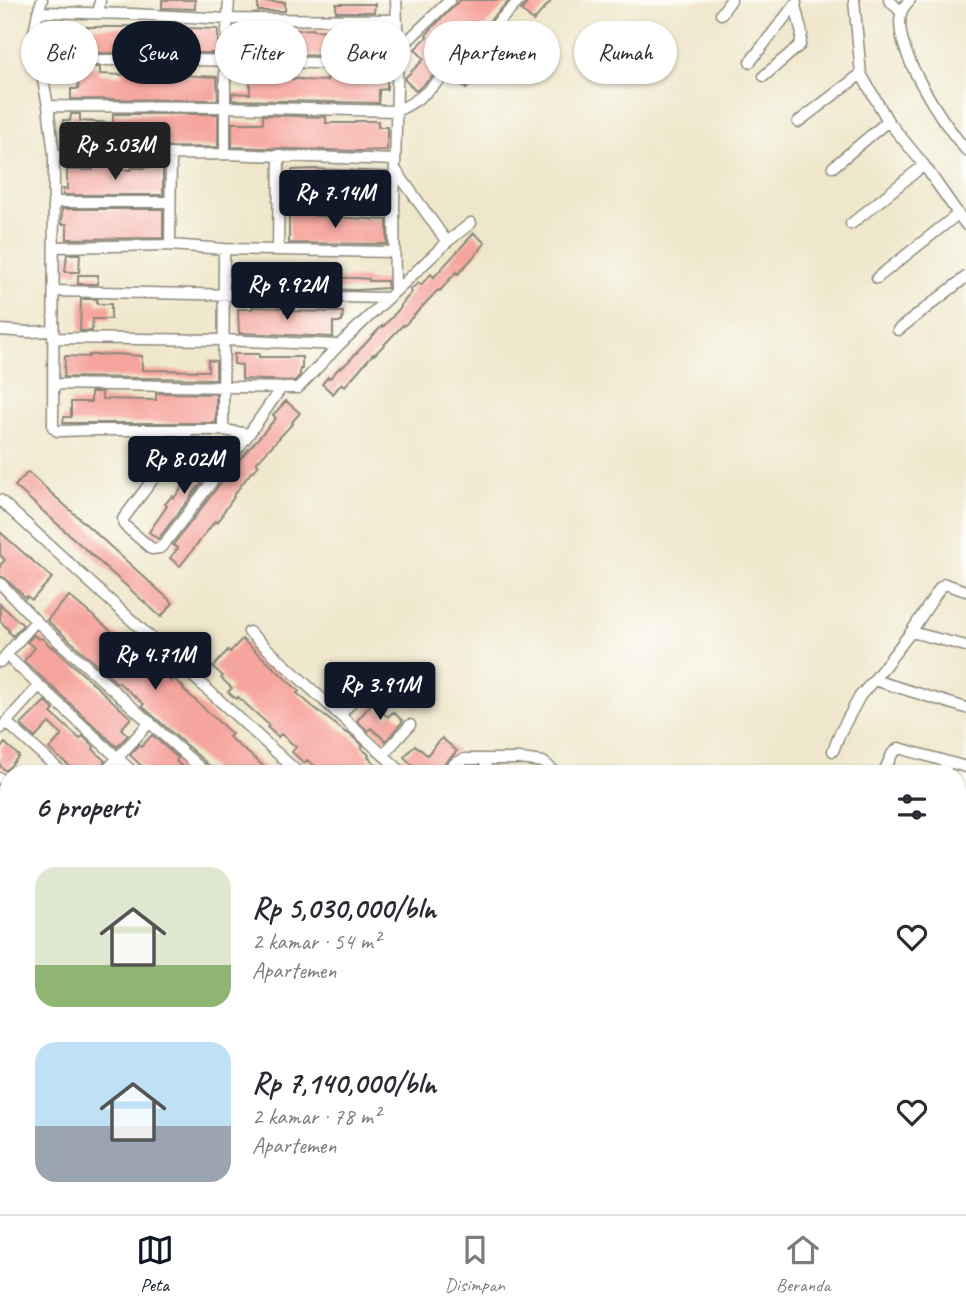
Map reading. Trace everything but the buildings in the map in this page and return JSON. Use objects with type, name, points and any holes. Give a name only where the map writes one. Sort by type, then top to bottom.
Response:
[{"type":"street","points":[[36,21],[42,0]]},
{"type":"street","points":[[99,12],[100,0]]},
{"type":"street","points":[[228,19],[229,0]]},
{"type":"street","points":[[38,12],[99,12],[228,19],[396,20],[396,0]]},
{"type":"street","points":[[410,38],[450,0]]},
{"type":"street","points":[[48,106],[396,111],[411,105],[424,94],[520,0]]},
{"type":"street","points":[[721,14],[732,0]]},
{"type":"street","points":[[854,0],[861,74],[888,121],[924,165],[966,225]]},
{"type":"street","points":[[889,0],[901,12]]},
{"type":"street","points":[[910,0],[901,12],[900,26],[905,50],[931,101],[966,150]]},
{"type":"street","points":[[750,62],[797,2]]},
{"type":"street","points":[[764,76],[800,45],[802,34],[797,2]]},
{"type":"street","points":[[98,60],[215,61]]},
{"type":"street","points":[[798,122],[861,74]]},
{"type":"street","points":[[44,84],[54,155],[53,427],[57,431],[223,430],[249,434]]},
{"type":"street","points":[[225,84],[225,154]]},
{"type":"street","points":[[391,295],[397,84]]},
{"type":"street","points":[[833,167],[888,121]]},
{"type":"street","points":[[170,245],[171,154]]},
{"type":"street","points":[[54,155],[279,155],[395,164]]},
{"type":"street","points":[[278,249],[279,155]]},
{"type":"street","points":[[395,164],[447,242]]},
{"type":"street","points":[[851,224],[924,165]]},
{"type":"street","points":[[278,201],[394,205]]},
{"type":"street","points":[[53,202],[170,202]]},
{"type":"street","points":[[877,278],[958,214]]},
{"type":"street","points":[[53,384],[298,388],[391,295],[471,223]]},
{"type":"street","points":[[54,247],[170,245],[224,249],[394,252]]},
{"type":"street","points":[[223,430],[224,249]]},
{"type":"street","points":[[898,330],[966,277]]},
{"type":"street","points":[[54,291],[391,295]]},
{"type":"street","points":[[0,330],[339,345]]},
{"type":"street","points":[[190,430],[123,519],[124,525],[152,549],[160,548],[164,544],[281,388]]},
{"type":"street","points":[[0,500],[290,765]]},
{"type":"street","points":[[0,583],[36,621],[197,765]]},
{"type":"street","points":[[834,751],[840,733],[860,696],[911,632],[942,586],[945,584],[966,591]]},
{"type":"street","points":[[36,621],[2,659],[39,686],[125,765]]},
{"type":"street","points":[[249,632],[394,765]]},
{"type":"street","points":[[911,632],[966,646]]},
{"type":"street","points":[[874,680],[966,708]]},
{"type":"street","points":[[39,686],[3,725],[53,765]]},
{"type":"street","points":[[340,715],[363,690]]},
{"type":"street","points":[[111,765],[150,722]]},
{"type":"street","points":[[383,755],[410,725]]},
{"type":"street","points":[[887,765],[892,754],[899,748],[959,765]]},
{"type":"street","points":[[453,765],[462,760],[520,760],[534,765]]},
{"type":"street","points":[[486,760],[486,765]]}]
